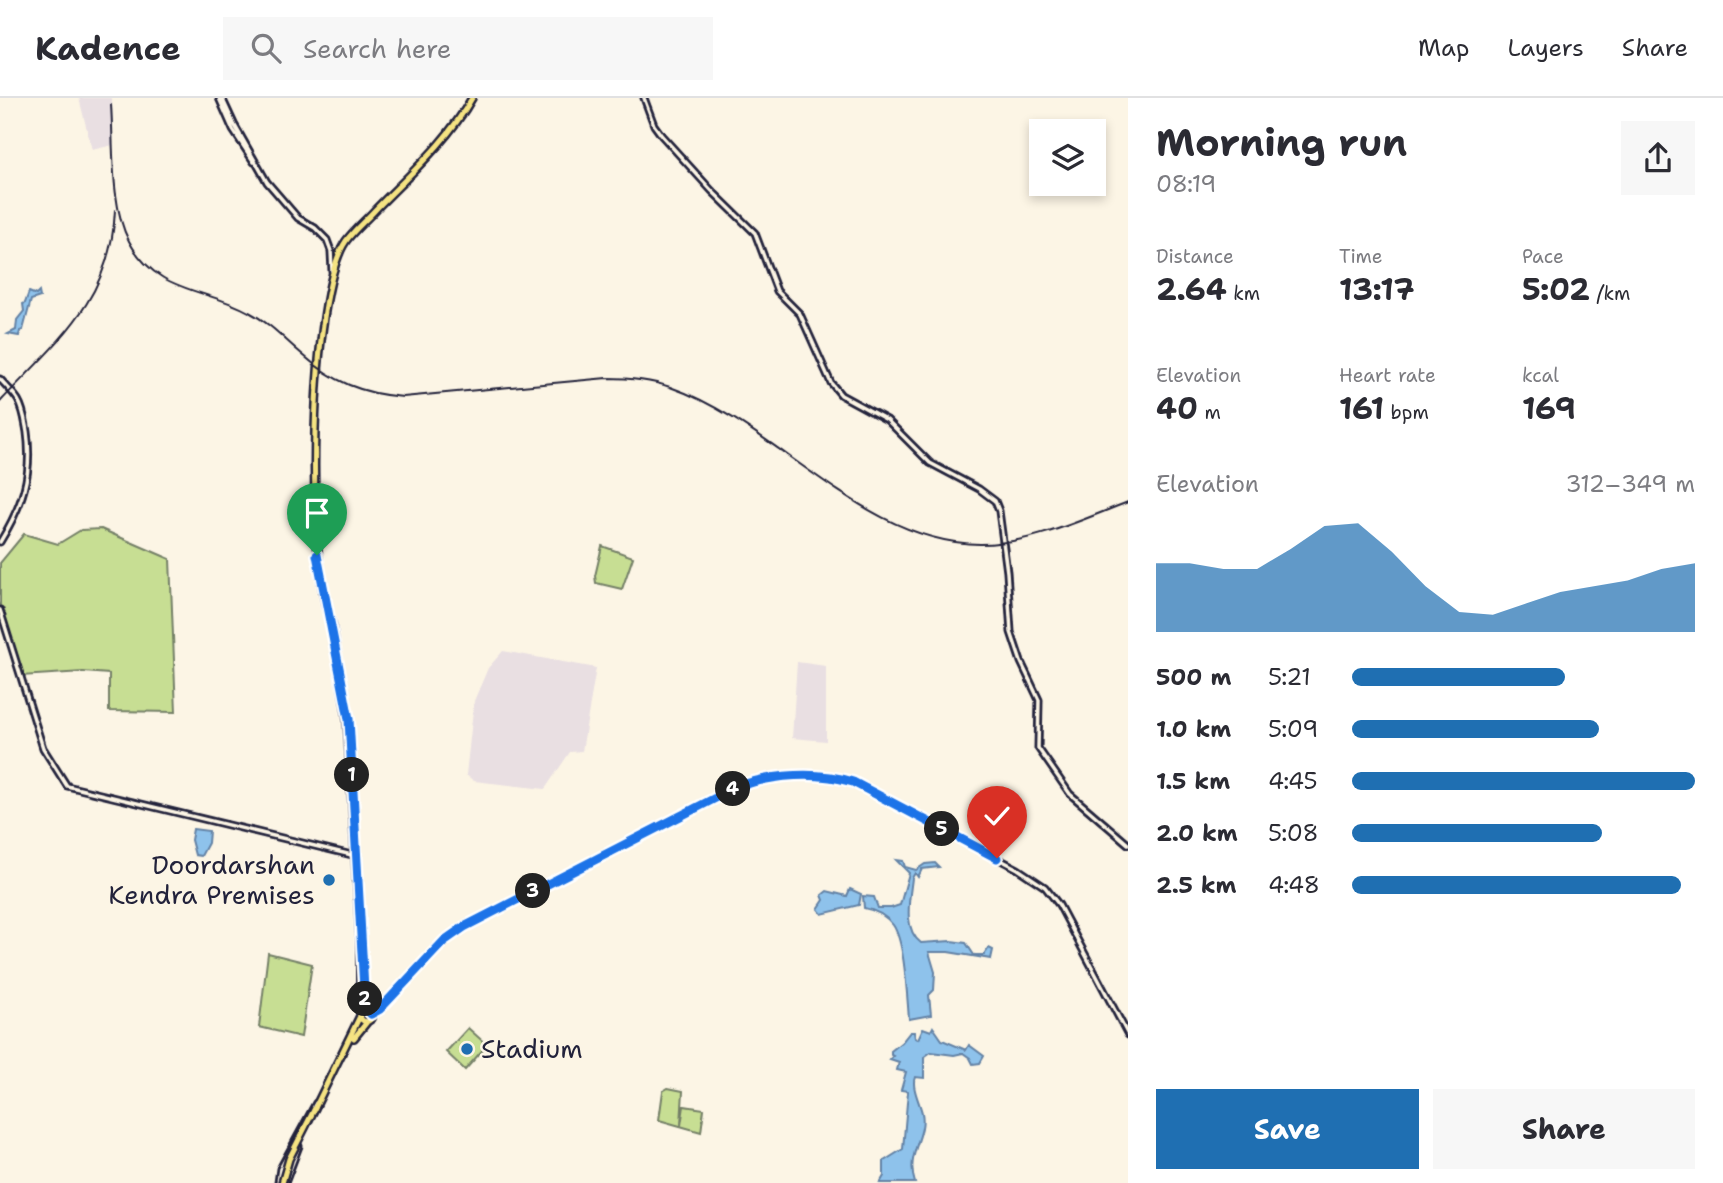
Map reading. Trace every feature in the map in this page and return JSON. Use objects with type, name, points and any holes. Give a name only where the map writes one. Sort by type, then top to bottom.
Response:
[{"type":"main road","points":[[282,1183],[289,1159],[365,1014],[349,719],[317,555],[315,517],[320,347],[332,274],[345,242],[444,138],[472,98]]},
{"type":"main road","points":[[317,1105],[353,1039],[371,1018],[365,1014]]},
{"type":"street","points":[[220,98],[230,121],[267,182],[294,214],[327,240],[331,251],[332,274]]},
{"type":"street","points":[[644,98],[654,125],[662,136],[755,233],[778,291],[800,314],[837,392],[887,420],[934,467],[979,489],[995,501],[999,511],[1007,572],[1011,632],[1021,662],[1039,700],[1038,748],[1070,794],[1128,844]]},
{"type":"street","points":[[0,379],[16,397],[24,414],[30,461],[19,505],[0,542]]},
{"type":"street","points":[[0,610],[44,750],[67,786],[355,856]]},
{"type":"street","points":[[365,1014],[380,1009],[444,941],[487,914],[737,787],[768,779],[814,776],[836,777],[853,782],[1018,869],[1045,887],[1065,915],[1128,1035]]},
{"type":"street","points":[[282,1183],[279,1174],[302,1125],[317,1105]]},
{"type":"street","points":[[282,1183],[317,1105]]},
{"type":"street","points":[[279,1174],[287,1175]]},
{"type":"shaded area","points":[[79,98],[112,98],[113,145],[92,150]]},
{"type":"shaded area","points":[[503,651],[596,668],[582,751],[570,752],[545,789],[474,781],[466,775],[474,701],[488,668]]},
{"type":"shaded area","points":[[797,662],[826,666],[826,741],[792,738]]},
{"type":"green space","points":[[101,529],[170,559],[176,712],[109,711],[109,674],[83,672],[21,676],[0,605],[0,563],[24,534],[58,544],[81,530]]},
{"type":"green space","points":[[602,546],[633,557],[622,589],[596,583],[595,576]]},
{"type":"green space","points":[[268,953],[312,964],[301,1037],[259,1027]]},
{"type":"green space","name":"Stadium","points":[[468,1028],[487,1045],[465,1070],[446,1052]]},
{"type":"green space","points":[[668,1088],[683,1091],[681,1125],[684,1106],[704,1109],[701,1132],[659,1120],[663,1091]]},
{"type":"water","points":[[29,292],[36,295],[39,292],[40,297],[31,300],[19,336],[8,334],[16,330],[17,320],[24,311],[23,304]]},
{"type":"water","points":[[193,829],[209,831],[208,843],[201,856],[195,855],[191,840]]},
{"type":"water","points":[[896,860],[903,861],[905,867],[916,870],[925,864],[935,863],[939,867],[922,869],[918,877],[915,873],[912,878],[909,921],[911,930],[921,943],[966,943],[974,955],[984,955],[989,948],[993,950],[991,959],[948,952],[929,952],[935,972],[934,990],[929,995],[931,1015],[909,1019],[905,970],[897,933],[884,916],[864,908],[863,896],[874,897],[878,908],[900,905],[909,873]]},
{"type":"water","points":[[850,889],[861,894],[859,905],[822,914],[818,909],[824,900],[822,895],[827,891],[847,896]]},
{"type":"water","points":[[933,1027],[942,1040],[966,1050],[969,1045],[984,1056],[980,1063],[973,1064],[963,1053],[954,1055],[931,1052],[924,1057],[924,1078],[915,1077],[914,1081],[923,1121],[914,1154],[915,1183],[880,1183],[884,1176],[884,1161],[903,1149],[908,1091],[901,1090],[906,1072],[897,1070],[899,1062],[890,1059],[893,1056],[891,1051],[910,1032],[914,1032],[915,1038],[918,1039],[923,1028],[931,1031]]},
{"type":"railway","points":[[111,105],[114,175],[119,210],[129,241],[140,258],[167,280],[257,316],[314,364],[349,385],[375,393],[403,397],[607,378],[639,380],[670,387],[709,404],[747,427],[858,504],[897,524],[937,538],[980,544],[1018,540],[1056,530],[1128,502]]},
{"type":"railway","points":[[0,402],[60,338],[92,295],[111,242],[115,210]]},
{"type":"place","name":"Doordarshan Kendra Premises","points":[[329,880]]},
{"type":"place","name":"Stadium","points":[[467,1049]]},
{"type":"route","points":[[317,555],[348,709],[365,1007],[371,1014],[380,1009],[444,941],[464,927],[737,787],[758,781],[814,776],[836,777],[853,782],[997,858]]}]
